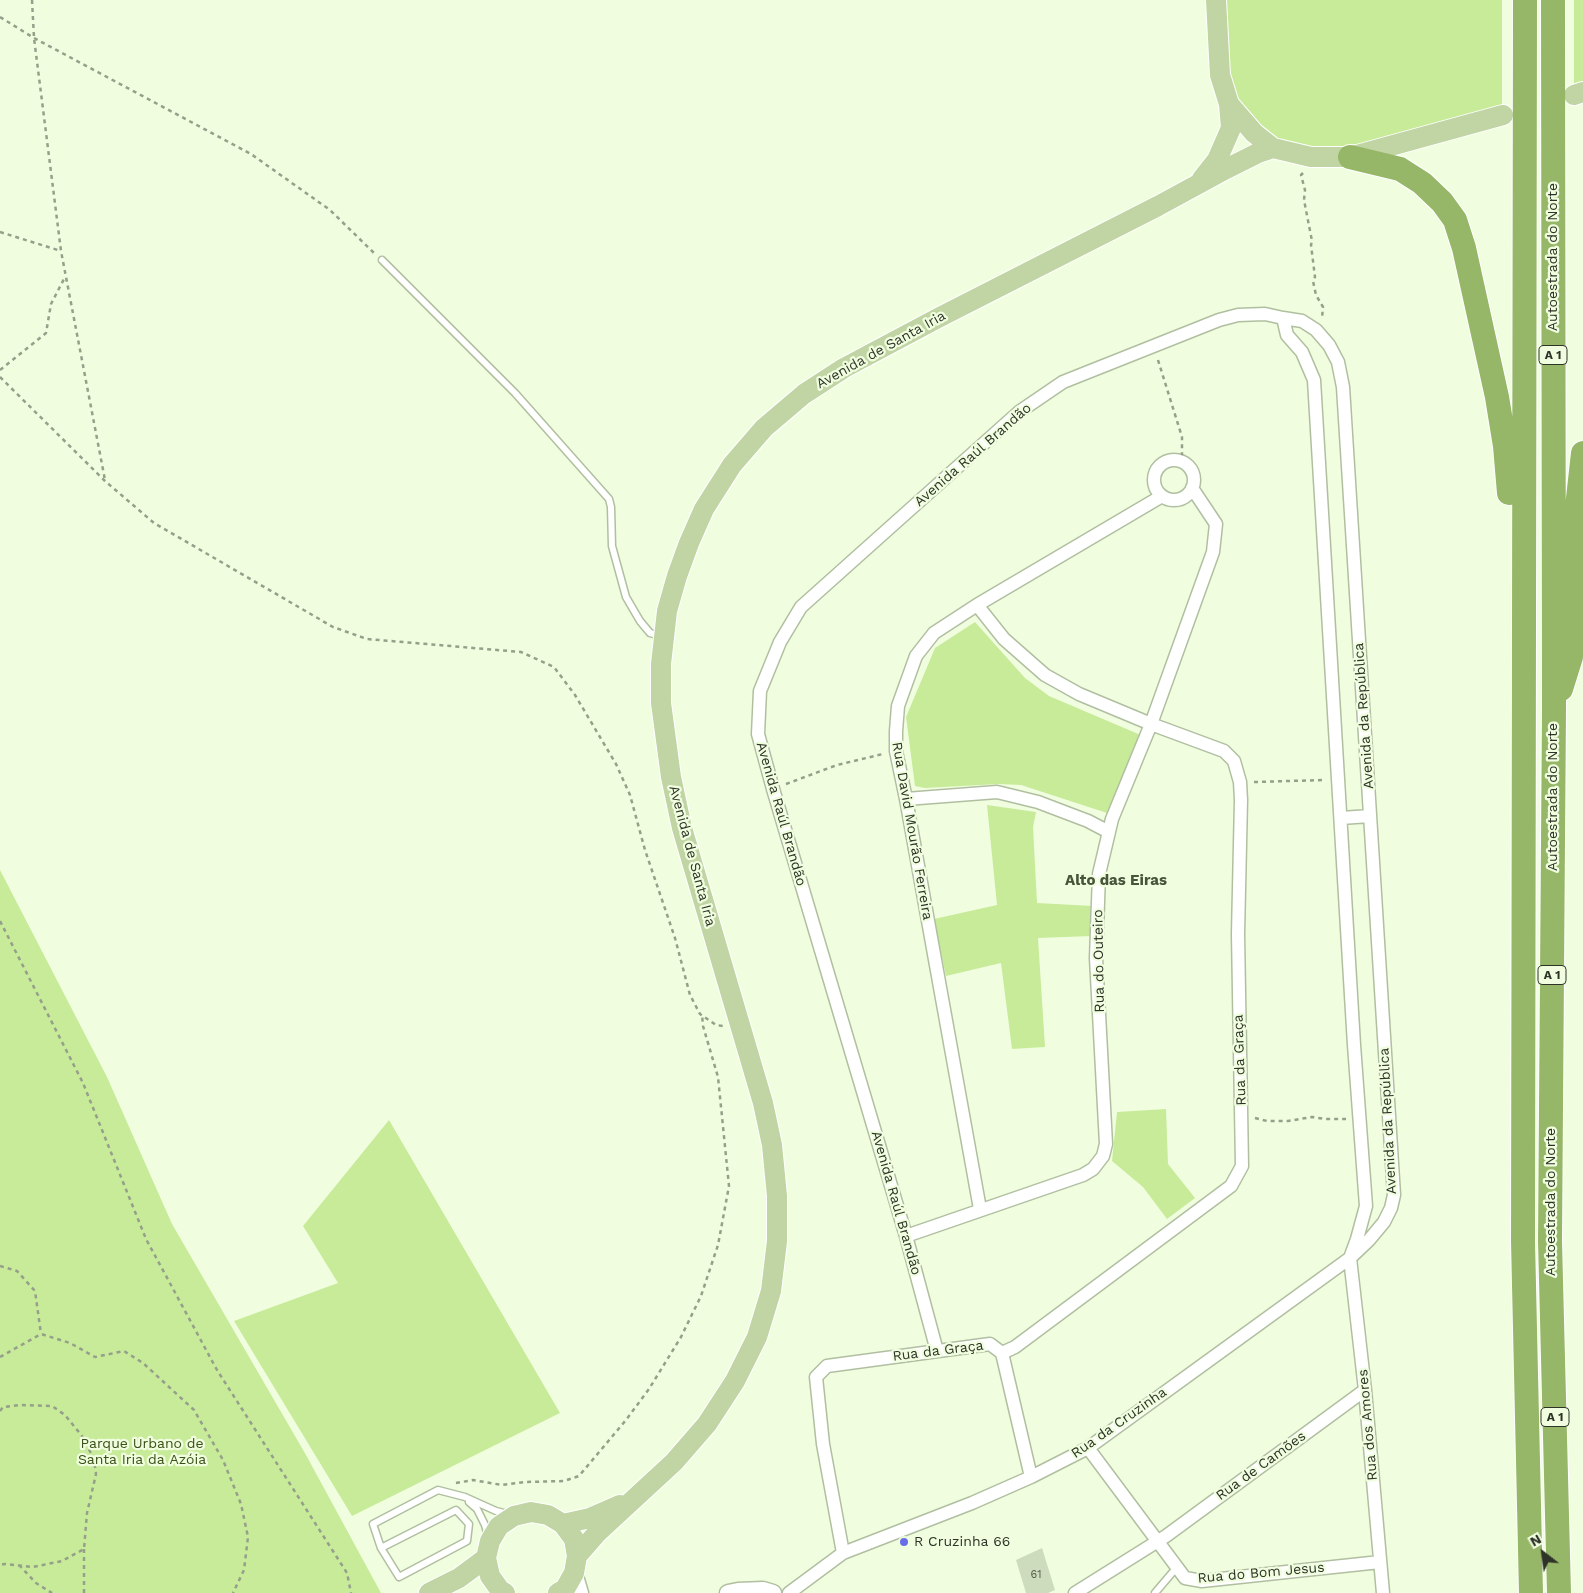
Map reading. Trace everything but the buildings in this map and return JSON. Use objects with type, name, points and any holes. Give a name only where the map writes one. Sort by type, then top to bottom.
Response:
[{"type":"highway","name":"Autoestrada do Norte","points":[[1525,0],[1523,1241],[1531,1593]]},
{"type":"highway","name":"Autoestrada do Norte","points":[[1553,0],[1554,710],[1550,1241],[1559,1593]]},
{"type":"highway","points":[[1350,157],[1400,169],[1422,183],[1442,202],[1455,220],[1466,257],[1497,397],[1505,446],[1511,548],[1523,626]]},
{"type":"highway","points":[[1554,710],[1571,657],[1572,552],[1583,453]]},
{"type":"main road","points":[[1216,0],[1220,75],[1229,104],[1254,133],[1273,148],[1310,157],[1350,157],[1503,115]]},
{"type":"main road","name":"Avenida de Santa Iria","points":[[1198,185],[1217,160],[1231,128],[1229,104]]},
{"type":"main road","name":"Avenida de Santa Iria","points":[[558,1593],[565,1588],[576,1565],[597,1533],[674,1462],[707,1424],[735,1382],[757,1337],[771,1291],[777,1241],[777,1196],[772,1145],[763,1103],[742,1028],[682,828],[671,777],[660,703],[661,664],[668,611],[677,576],[704,509],[732,465],[764,428],[804,394],[844,368],[883,346],[1258,153],[1273,148]]},
{"type":"main road","name":"Avenida de Santa Iria","points":[[563,1524],[590,1518],[615,1508],[643,1490]]},
{"type":"main road","points":[[429,1593],[459,1578],[488,1550],[499,1526],[514,1516],[531,1512],[548,1515],[563,1524],[574,1539],[576,1565]]},
{"type":"main road","points":[[488,1550],[490,1576],[498,1592]]},
{"type":"street","name":"Avenida Raúl Brandão","points":[[937,1351],[906,1236],[772,789],[758,734],[760,691],[780,642],[800,607],[1019,412],[1063,382],[1219,320],[1238,315],[1265,314],[1283,318]]},
{"type":"street","name":"Avenida da República","points":[[1283,318],[1302,321],[1316,330],[1329,345],[1338,362],[1343,387],[1394,1195],[1391,1208],[1384,1222],[1350,1258],[1366,1206],[1314,380],[1302,352],[1287,335],[1283,318]]},
{"type":"street","points":[[1169,461],[1182,462],[1193,476],[1192,488],[1188,494],[1175,500],[1162,496],[1155,486],[1154,480],[1158,469],[1169,461]]},
{"type":"street","name":"Rua do Outeiro","points":[[906,1236],[1083,1174],[1093,1169],[1103,1156],[1106,1144],[1096,958],[1099,874],[1112,819],[1151,724],[1213,552],[1216,524],[1192,488]]},
{"type":"street","name":"Rua David Mourão Ferreira","points":[[980,1209],[896,751],[898,706],[916,656],[934,633],[977,605],[1162,496]]},
{"type":"street","name":"Rua da Graça","points":[[843,1553],[823,1444],[816,1376],[827,1366],[990,1344],[1002,1353],[1015,1347],[1231,1186],[1242,1166],[1238,943],[1240,782],[1234,762],[1224,751],[1151,724],[1079,694],[1045,676],[1004,640],[977,605]]},
{"type":"street","points":[[906,799],[997,792],[1038,802],[1088,821],[1109,832]]},
{"type":"street","points":[[1341,818],[1370,816]]},
{"type":"street","name":"Rua dos Amores","points":[[1350,1258],[1365,1390],[1383,1593]]},
{"type":"street","name":"Rua da Cruzinha","points":[[789,1593],[843,1553],[972,1503],[1032,1477],[1088,1448],[1350,1258]]},
{"type":"street","points":[[1002,1353],[1032,1477]]},
{"type":"street","name":"Rua de Camões","points":[[1075,1593],[1157,1541],[1365,1390]]},
{"type":"street","name":"Rua do Bom Jesus","points":[[1088,1448],[1185,1578],[1202,1581],[1380,1562]]},
{"type":"street","points":[[576,1565],[580,1593]]},
{"type":"street","points":[[728,1593],[763,1590],[774,1593]]},
{"type":"lane","points":[[382,260],[515,394],[609,499],[612,546],[626,597],[640,622],[650,633],[664,636]]},
{"type":"lane","points":[[381,1548],[456,1510],[469,1524],[467,1541],[399,1577],[381,1548],[373,1524],[438,1490],[465,1497],[496,1511],[514,1516]]},
{"type":"lane","points":[[465,1497],[477,1509],[485,1524],[488,1550]]},
{"type":"lane","points":[[1155,1593],[1176,1567]]},
{"type":"path","points":[[32,0],[34,38],[61,251],[105,481]]},
{"type":"path","points":[[0,17],[34,38],[251,154],[330,210],[382,260]]},
{"type":"path","points":[[1310,157],[1308,170],[1301,175],[1312,241],[1316,295],[1323,307],[1322,321],[1316,330]]},
{"type":"path","points":[[0,232],[61,251]]},
{"type":"path","points":[[0,370],[46,333],[51,304],[66,276]]},
{"type":"path","points":[[1154,346],[1182,436],[1182,462]]},
{"type":"path","points":[[0,377],[105,481],[154,523],[333,627],[367,639],[521,652],[554,668],[575,695],[616,764],[630,795],[645,850],[675,938],[690,995],[702,1014],[716,1025],[742,1028]]},
{"type":"path","points":[[772,789],[837,764],[896,751]]},
{"type":"path","points":[[1240,782],[1338,779]]},
{"type":"path","points":[[0,921],[82,1083],[146,1239],[217,1370],[347,1573],[351,1593]]},
{"type":"path","points":[[442,1491],[452,1483],[473,1480],[502,1485],[564,1481],[580,1476],[626,1420],[681,1338],[700,1296],[718,1245],[729,1186],[718,1077],[703,1026],[702,1014]]},
{"type":"path","points":[[1242,1115],[1267,1121],[1288,1121],[1312,1117],[1325,1119],[1360,1118]]},
{"type":"path","points":[[0,1266],[17,1271],[35,1291],[41,1334]]},
{"type":"path","points":[[0,1357],[41,1334],[70,1343],[95,1357],[124,1351],[143,1364],[194,1410],[223,1460],[241,1504],[248,1537],[244,1570],[233,1593]]},
{"type":"path","points":[[0,1403],[3,1407]]},
{"type":"path","points":[[0,1411],[3,1407],[21,1405],[52,1406],[65,1415],[82,1436],[94,1458],[96,1474],[87,1513],[84,1549],[84,1593]]},
{"type":"path","points":[[0,1564],[33,1567],[62,1561],[84,1549]]},
{"type":"path","points":[[18,1565],[36,1583],[52,1593]]},
{"type":"green space","points":[[1223,0],[1502,0],[1502,107],[1348,148],[1312,150],[1280,140],[1254,120],[1236,96],[1226,61]]},
{"type":"green space","points":[[1574,0],[1583,0],[1583,81],[1574,84]]},
{"type":"green space","points":[[975,622],[1025,678],[1049,696],[1143,736],[1107,813],[1021,785],[999,784],[925,788],[915,786],[906,717],[935,648]]},
{"type":"green space","points":[[987,805],[1036,812],[1033,827],[1037,903],[1093,906],[1092,936],[1038,938],[1045,1047],[1012,1049],[1001,963],[946,976],[934,919],[997,905]]},
{"type":"green space","name":"Parque Urbano de Santa Iria da Azóia","points":[[0,870],[107,1077],[172,1224],[306,1455],[381,1593],[0,1593]]},
{"type":"green space","points":[[1166,1109],[1168,1164],[1195,1198],[1167,1219],[1143,1187],[1112,1161],[1117,1112]]},
{"type":"green space","points":[[389,1120],[560,1413],[352,1516],[234,1321],[338,1283],[303,1226]]},
{"type":"place","name":"R Cruzinha 66","points":[[904,1542]]},
{"type":"district","name":"Alto das Eiras","points":[[1116,881]]}]
